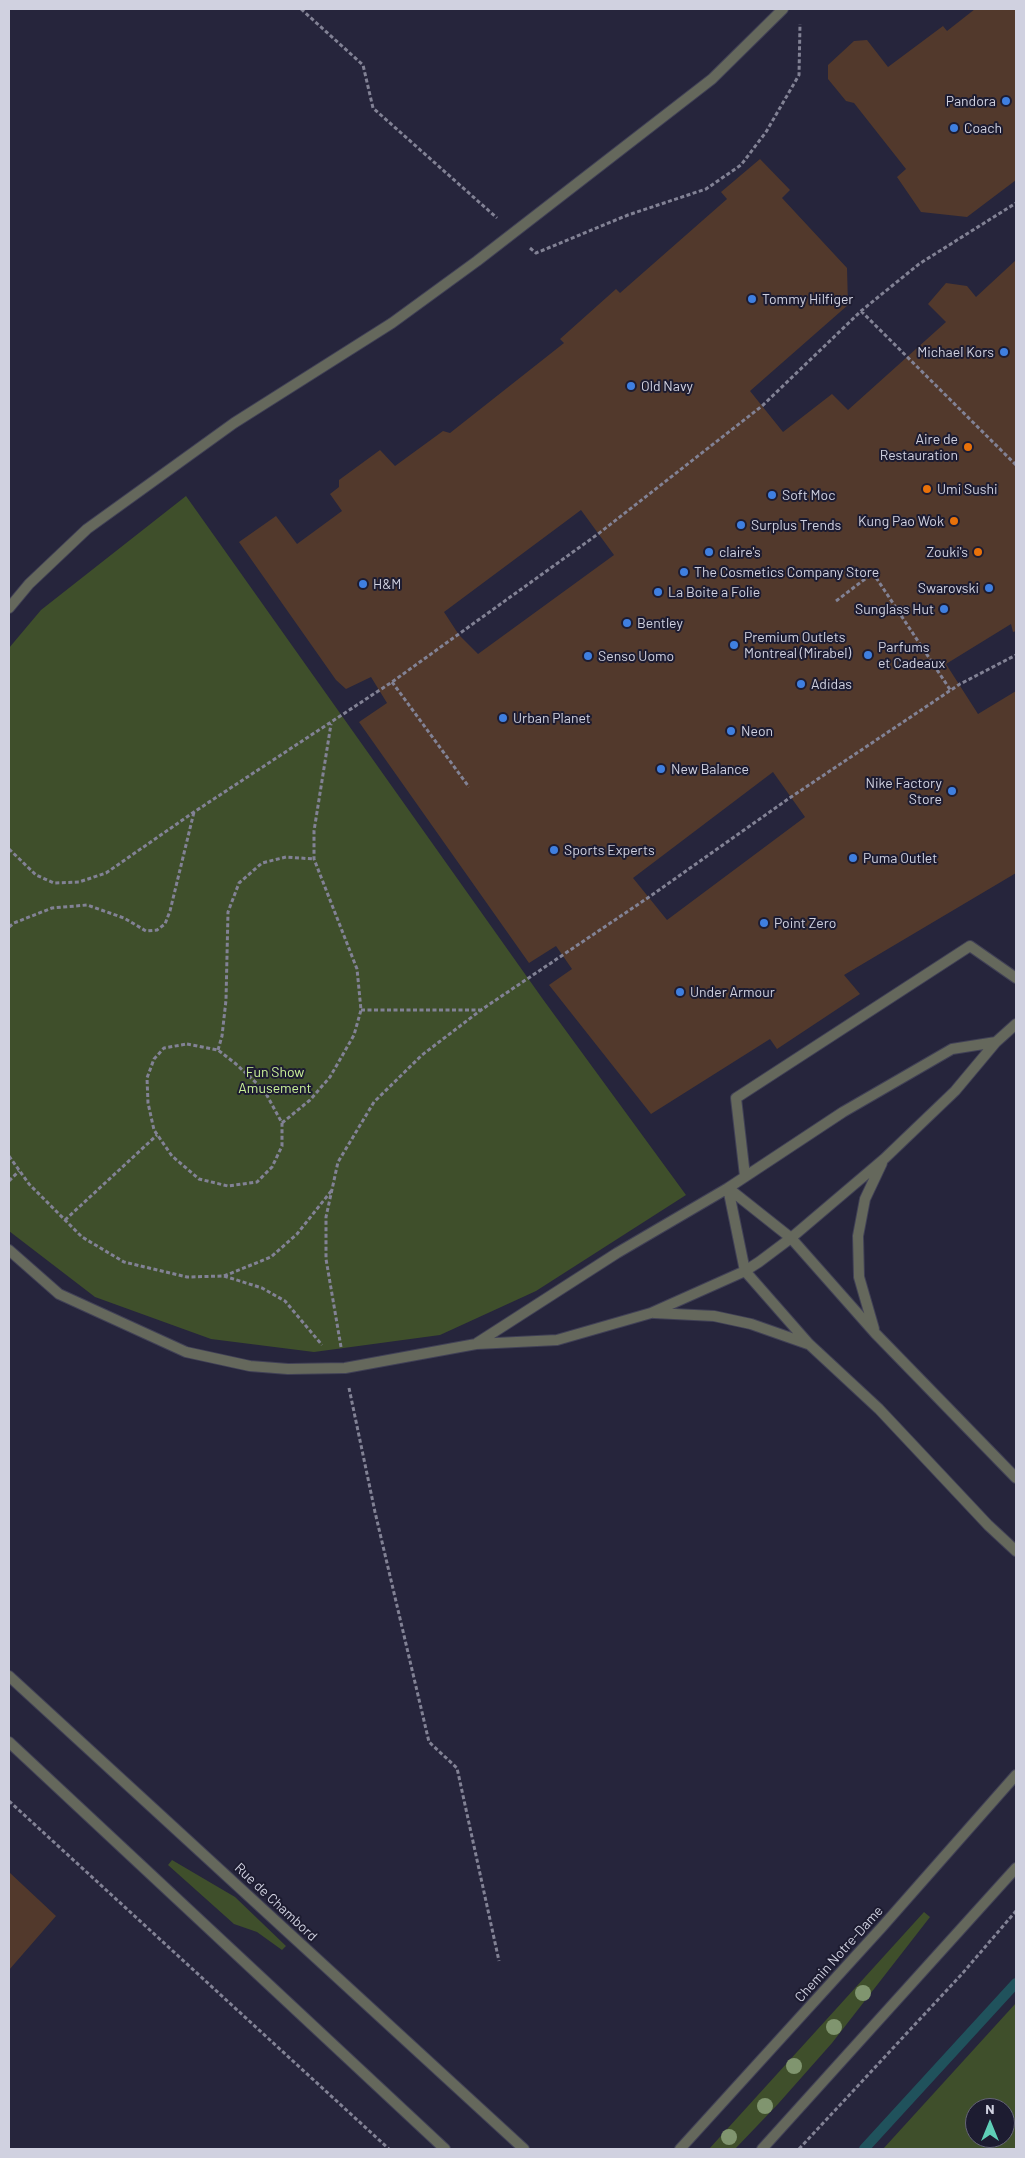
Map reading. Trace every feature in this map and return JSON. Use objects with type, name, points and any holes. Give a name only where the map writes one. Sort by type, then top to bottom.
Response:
[{"type":"street","points":[[9,608],[29,584],[87,530],[234,423],[392,323],[514,234],[712,79],[783,9]]},
{"type":"street","points":[[745,1176],[736,1098],[970,946],[1016,978]]},
{"type":"street","points":[[9,1250],[59,1294],[186,1352],[250,1366],[288,1369],[345,1368],[476,1344],[557,1340],[651,1312],[745,1271],[791,1238],[884,1159],[955,1091],[996,1042],[1016,1024]]},
{"type":"street","points":[[476,1344],[617,1254],[728,1188],[843,1112],[952,1049],[996,1042]]},
{"type":"street","points":[[875,1333],[859,1277],[858,1236],[865,1199],[884,1159]]},
{"type":"street","points":[[728,1188],[791,1238],[875,1333],[1016,1478]]},
{"type":"street","points":[[728,1188],[745,1271],[808,1344],[879,1409],[988,1525],[1016,1551]]},
{"type":"street","points":[[651,1312],[714,1316],[751,1324],[808,1344]]},
{"type":"street","name":"Rue de Chambord","points":[[9,1676],[524,2149]]},
{"type":"street","points":[[9,1742],[444,2149]]},
{"type":"street","name":"Chemin Notre-Dame","points":[[680,2149],[882,1927],[1016,1775]]},
{"type":"street","points":[[762,2149],[1016,1868]]},
{"type":"path","points":[[301,9],[363,65],[373,108],[536,253],[628,215],[706,189],[740,165],[766,132],[799,75],[800,18]]},
{"type":"path","points":[[9,849],[36,875],[54,883],[79,882],[106,873],[194,812],[331,724],[392,682],[598,534],[762,406],[861,311],[919,264],[1016,203]]},
{"type":"path","points":[[861,311],[1016,465]]},
{"type":"path","points":[[836,601],[873,573],[951,691]]},
{"type":"path","points":[[498,1961],[457,1768],[429,1742],[375,1512],[345,1368],[326,1259],[326,1217],[338,1162],[374,1102],[422,1055],[481,1010],[649,897],[791,797],[951,691],[1016,655]]},
{"type":"path","points":[[392,682],[469,787]]},
{"type":"path","points":[[282,1123],[310,1100],[330,1077],[354,1035],[361,1010],[357,970],[314,860],[314,831],[331,724]]},
{"type":"path","points":[[9,927],[14,923],[52,908],[87,905],[124,918],[146,931],[157,930],[165,924],[170,911],[194,812]]},
{"type":"path","points":[[218,1050],[222,1036],[226,1000],[228,912],[239,883],[262,863],[286,857],[314,860]]},
{"type":"path","points":[[361,1010],[481,1010]]},
{"type":"path","points":[[187,1044],[218,1050],[264,1090],[282,1123],[282,1146],[272,1167],[257,1182],[228,1186],[199,1179],[172,1156],[154,1130],[148,1103],[147,1078],[154,1059],[164,1048],[187,1044]]},
{"type":"path","points":[[65,1220],[157,1135]]},
{"type":"path","points":[[9,1156],[29,1184],[82,1237],[124,1262],[187,1277],[224,1276],[262,1288],[285,1301],[311,1334],[345,1368]]},
{"type":"path","points":[[9,1181],[19,1171]]},
{"type":"path","points":[[224,1276],[271,1257],[297,1234],[332,1189]]},
{"type":"path","points":[[9,1801],[389,2149]]},
{"type":"path","points":[[799,2149],[961,1975],[1016,1911]]},
{"type":"green space","name":"Fun Show Amusement","points":[[186,496],[542,998],[686,1195],[536,1291],[440,1335],[314,1352],[211,1339],[95,1297],[9,1231],[9,648],[41,610]]},
{"type":"green space","points":[[172,1860],[235,1897],[286,1946],[282,1950],[257,1932],[234,1924],[168,1865]]},
{"type":"green space","points":[[924,1912],[930,1917],[832,2043],[778,2104],[735,2149],[709,2149]]},
{"type":"green space","points":[[1016,2003],[1016,2149],[883,2149]]},
{"type":"building","points":[[975,9],[1016,9],[1016,180],[967,217],[921,212],[897,177],[906,169],[854,103],[846,101],[828,79],[828,65],[854,41],[867,40],[888,67],[943,26],[947,31]]},
{"type":"building","name":"Premium Outlets Montreal (Mirabel)","points":[[760,159],[790,190],[782,198],[847,268],[848,305],[750,391],[783,432],[832,394],[848,410],[946,322],[928,304],[946,283],[967,286],[976,297],[1016,260],[1016,631],[1013,632],[1011,624],[946,664],[978,714],[1016,691],[1016,873],[844,975],[860,994],[777,1049],[770,1039],[651,1114],[549,985],[572,969],[556,946],[529,963],[359,722],[387,703],[371,677],[346,689],[336,680],[239,542],[276,516],[297,544],[342,511],[330,494],[339,487],[339,480],[380,450],[395,466],[443,431],[450,433],[564,343],[560,339],[616,289],[620,293],[727,199],[721,192]],"holes":[[[581,510],[614,555],[478,654],[459,635],[444,612]],[[773,772],[805,817],[667,920],[633,878]]]},
{"type":"building","points":[[9,1872],[56,1916],[9,1970]]},
{"type":"waterway","points":[[864,2149],[1016,1983]]},
{"type":"place","name":"Pandora","points":[[1006,101]]},
{"type":"place","name":"Coach","points":[[954,128]]},
{"type":"place","name":"Tommy Hilfiger","points":[[752,299]]},
{"type":"place","name":"Michael Kors","points":[[1004,352]]},
{"type":"place","name":"Old Navy","points":[[631,386]]},
{"type":"place","name":"Aire de Restauration","points":[[968,447]]},
{"type":"place","name":"Umi Sushi","points":[[927,489]]},
{"type":"place","name":"Soft Moc","points":[[772,495]]},
{"type":"place","name":"Kung Pao Wok","points":[[954,521]]},
{"type":"place","name":"Surplus Trends","points":[[741,525]]},
{"type":"place","name":"claire's","points":[[709,552]]},
{"type":"place","name":"Zouki's","points":[[978,552]]},
{"type":"place","name":"The Cosmetics Company Store","points":[[684,572]]},
{"type":"place","name":"H&M","points":[[363,584]]},
{"type":"place","name":"Swarovski","points":[[989,588]]},
{"type":"place","name":"La Boite a Folie","points":[[658,592]]},
{"type":"place","name":"Sunglass Hut","points":[[944,609]]},
{"type":"place","name":"Bentley","points":[[627,623]]},
{"type":"place","name":"Premium Outlets Montreal (Mirabel)","points":[[734,645]]},
{"type":"place","name":"Parfums et Cadeaux","points":[[868,655]]},
{"type":"place","name":"Senso Uomo","points":[[588,656]]},
{"type":"place","name":"Adidas","points":[[801,684]]},
{"type":"place","name":"Urban Planet","points":[[503,718]]},
{"type":"place","name":"Neon","points":[[731,731]]},
{"type":"place","name":"New Balance","points":[[661,769]]},
{"type":"place","name":"Nike Factory Store","points":[[952,791]]},
{"type":"place","name":"Sports Experts","points":[[554,850]]},
{"type":"place","name":"Puma Outlet","points":[[853,858]]},
{"type":"place","name":"Point Zero","points":[[764,923]]},
{"type":"place","name":"Under Armour","points":[[680,992]]}]
